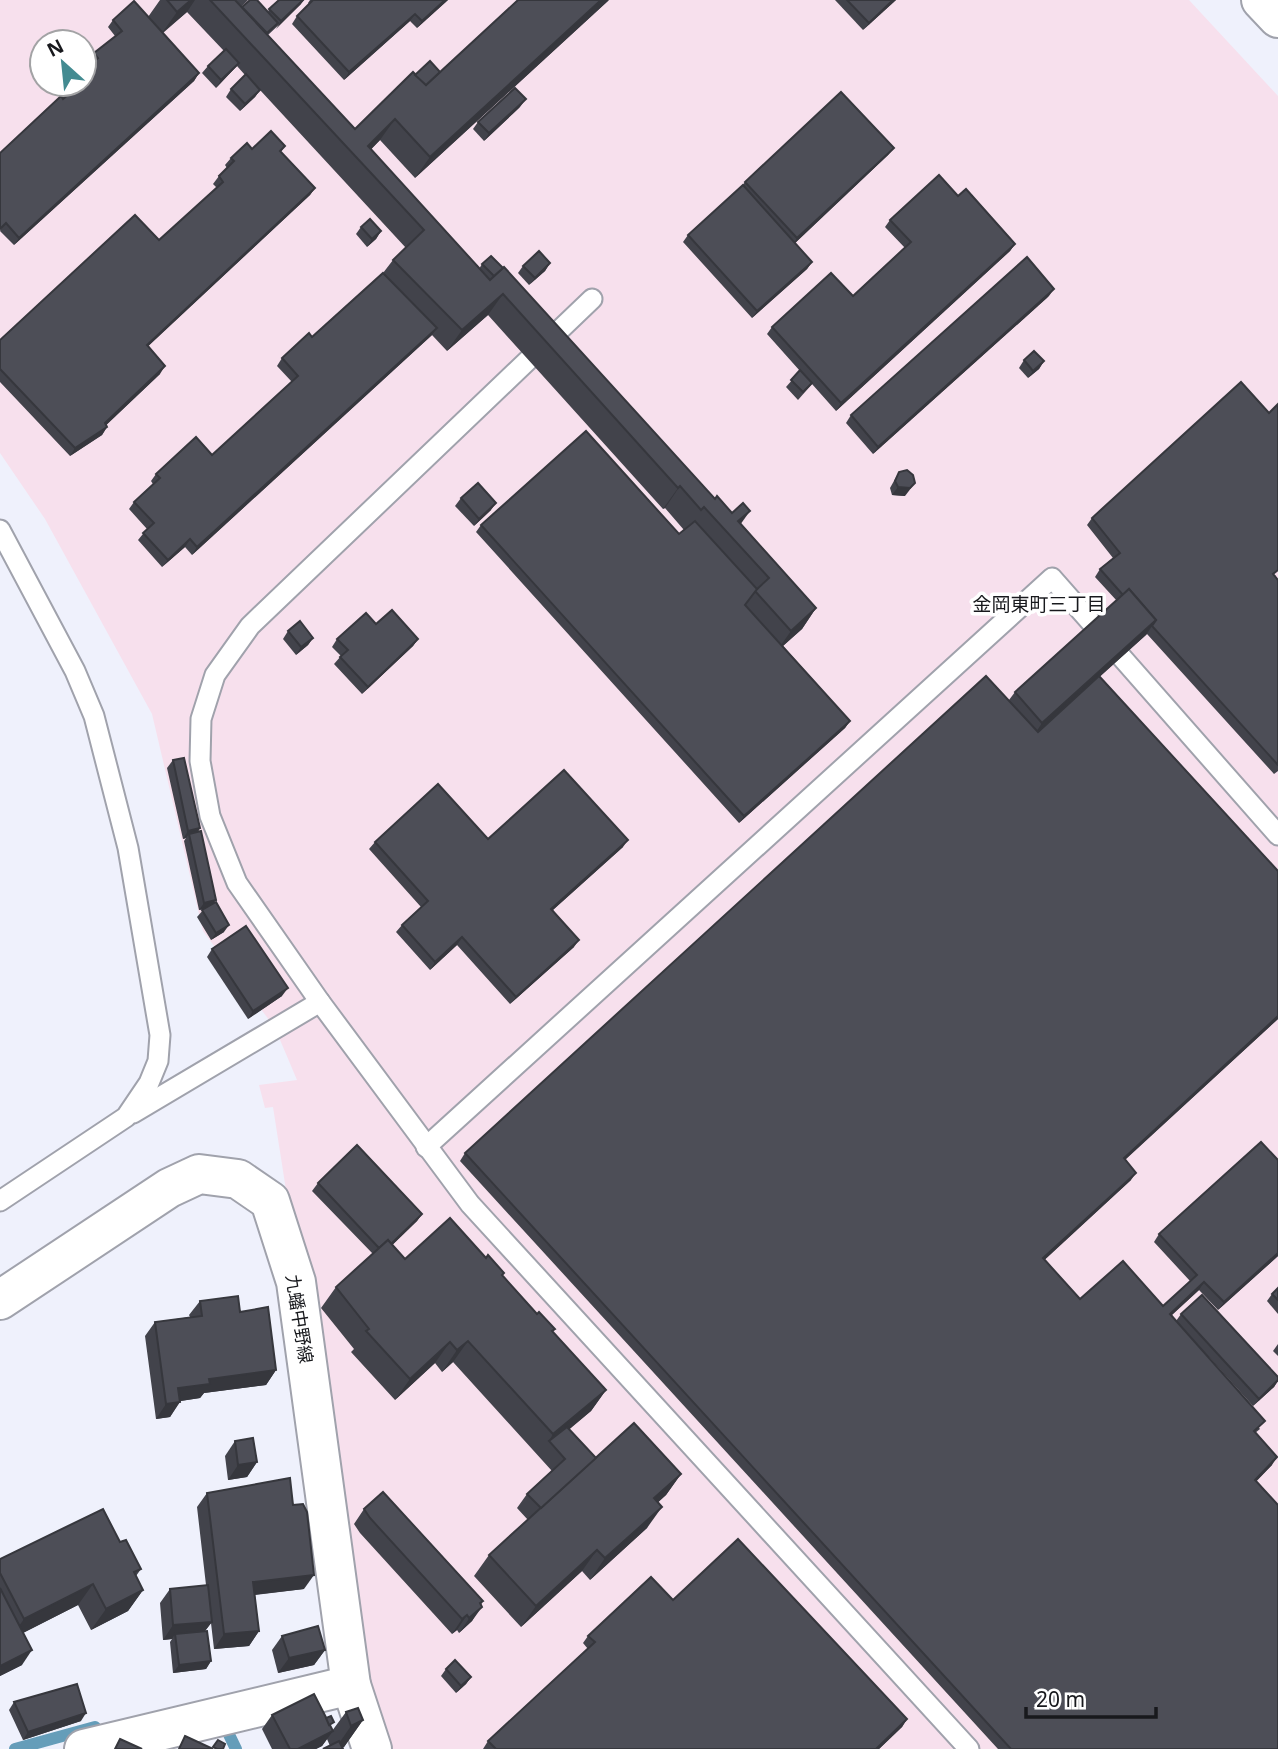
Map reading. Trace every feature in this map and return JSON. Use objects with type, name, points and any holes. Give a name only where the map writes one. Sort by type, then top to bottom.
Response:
[{"type":"main road","points":[[1261,0],[1278,18]]},
{"type":"main road","name":"九蟠中野線","points":[[0,1300],[169,1188],[200,1174],[238,1179],[270,1201],[296,1282],[351,1685],[372,1749]]},
{"type":"main road","points":[[84,1749],[351,1685]]},
{"type":"lane","points":[[592,299],[250,626],[215,675],[201,719],[200,761],[210,816],[237,883],[425,1147],[470,1204],[969,1749]]},
{"type":"lane","points":[[0,530],[75,671],[94,716],[128,848],[160,1035],[158,1061],[149,1083],[126,1117]]},
{"type":"lane","points":[[425,1147],[1052,578],[1278,835]]},
{"type":"lane","points":[[0,1200],[126,1117],[320,1002]]},
{"type":"shaded area","points":[[0,0],[1189,0],[1278,96],[1278,1749],[387,1749],[359,1656],[273,1107],[265,1108],[259,1085],[297,1080],[275,1028],[203,931],[152,714],[45,519],[0,453]]},
{"type":"building","points":[[167,0],[191,0],[177,12]]},
{"type":"building","points":[[210,0],[235,0],[355,129],[413,72],[426,85],[518,0],[601,0],[430,157],[395,119],[368,146],[490,280],[504,267],[715,499],[717,496],[732,513],[743,503],[750,511],[738,521],[816,608],[791,631],[755,591],[769,578],[704,507],[701,510],[680,486],[678,488],[503,294],[462,330],[393,260],[424,230]]},
{"type":"building","points":[[250,0],[257,0],[278,23],[267,33],[242,7]]},
{"type":"building","points":[[279,0],[303,0],[281,21],[269,9]]},
{"type":"building","points":[[313,0],[445,0],[422,21],[415,14],[349,72],[297,16]]},
{"type":"building","points":[[847,0],[893,0],[869,23]]},
{"type":"building","points":[[134,1],[199,73],[19,238],[6,223],[0,229],[0,153],[59,98],[98,98],[98,50],[122,31],[113,20]]},
{"type":"building","points":[[226,49],[239,63],[221,80],[208,66]]},
{"type":"building","points":[[430,61],[440,72],[426,85],[415,75]]},
{"type":"building","points":[[246,74],[260,90],[245,104],[231,89]]},
{"type":"building","points":[[515,88],[526,99],[489,133],[478,122]]},
{"type":"building","points":[[841,92],[894,148],[797,238],[745,182]]},
{"type":"building","points":[[271,131],[285,146],[280,151],[315,188],[147,345],[165,366],[105,423],[107,427],[75,448],[0,369],[0,340],[135,215],[159,240],[223,182],[219,176],[234,161],[231,158],[247,143],[252,149]]},
{"type":"building","points":[[939,175],[958,196],[966,189],[1015,244],[841,403],[772,327],[831,273],[853,296],[911,242],[890,220]]},
{"type":"building","points":[[743,185],[812,262],[757,311],[688,235]]},
{"type":"building","points":[[370,219],[381,231],[372,239],[361,227]]},
{"type":"building","points":[[539,251],[550,263],[535,278],[523,266]]},
{"type":"building","points":[[491,256],[503,268],[494,276],[482,264]]},
{"type":"building","points":[[1027,257],[1054,289],[878,447],[851,415]]},
{"type":"building","points":[[383,273],[437,328],[197,547],[190,539],[168,560],[143,533],[154,523],[134,502],[160,478],[156,474],[196,437],[212,455],[298,376],[282,358],[309,333],[312,337]]},
{"type":"building","points":[[1034,351],[1044,361],[1033,371],[1024,360]]},
{"type":"building","points":[[800,370],[812,383],[803,392],[791,380]]},
{"type":"building","points":[[1241,382],[1269,413],[1278,404],[1278,570],[1273,574],[1278,580],[1278,765],[1152,626],[1156,620],[1129,589],[1123,595],[1100,569],[1120,553],[1092,518]]},
{"type":"building","points":[[586,431],[679,534],[695,521],[757,589],[745,605],[850,721],[744,816],[481,525]]},
{"type":"building","points":[[907,470],[913,475],[915,483],[910,488],[898,487],[895,481],[899,472]]},
{"type":"building","points":[[478,483],[496,503],[479,519],[461,498]]},
{"type":"building","points":[[1129,589],[1156,620],[1042,723],[1015,692]]},
{"type":"building","points":[[392,610],[418,639],[368,687],[340,657],[348,650],[337,639],[366,613],[376,624]]},
{"type":"building","points":[[300,621],[313,638],[301,647],[288,631]]},
{"type":"building","points":[[986,676],[1038,732],[1099,676],[1278,871],[1278,1016],[1124,1158],[1136,1173],[1043,1258],[1080,1299],[1123,1261],[1163,1306],[1197,1275],[1159,1234],[1261,1142],[1278,1160],[1278,1253],[1224,1302],[1204,1282],[1170,1314],[1265,1421],[1254,1431],[1277,1457],[1255,1480],[1278,1505],[1278,1749],[1011,1749],[465,1153]]},
{"type":"building","points":[[184,758],[200,828],[188,831],[173,760]]},
{"type":"building","points":[[564,770],[628,840],[551,909],[579,940],[516,997],[462,937],[435,962],[402,925],[428,901],[375,842],[438,784],[488,839]]},
{"type":"building","points":[[201,831],[216,900],[204,903],[189,834]]},
{"type":"building","points":[[216,902],[229,925],[216,933],[202,910]]},
{"type":"building","points":[[246,926],[288,988],[253,1011],[212,949]]},
{"type":"building","points":[[357,1145],[422,1214],[391,1244],[388,1240],[379,1248],[318,1183]]},
{"type":"building","points":[[450,1218],[486,1258],[488,1255],[504,1273],[502,1275],[537,1314],[539,1312],[555,1329],[552,1331],[606,1390],[553,1434],[468,1341],[457,1350],[450,1342],[410,1379],[366,1331],[369,1329],[336,1287],[388,1240],[405,1259]]},
{"type":"building","points":[[1278,1288],[1278,1300],[1272,1294]]},
{"type":"building","points":[[1202,1295],[1278,1377],[1259,1399],[1181,1314]]},
{"type":"building","points":[[238,1296],[240,1312],[268,1307],[276,1370],[209,1379],[210,1384],[178,1388],[180,1402],[166,1404],[155,1322],[202,1316],[200,1301]]},
{"type":"building","points":[[634,1423],[681,1474],[654,1498],[662,1507],[605,1558],[597,1550],[536,1606],[489,1555]]},
{"type":"building","points":[[567,1427],[596,1458],[541,1508],[527,1494],[565,1459],[549,1441]]},
{"type":"building","points":[[253,1438],[257,1462],[238,1465],[235,1441]]},
{"type":"building","points":[[290,1478],[293,1505],[303,1504],[307,1512],[314,1575],[253,1582],[259,1631],[224,1634],[207,1493]]},
{"type":"building","points":[[383,1492],[483,1601],[480,1603],[482,1607],[469,1618],[467,1615],[462,1619],[370,1518],[364,1509]]},
{"type":"building","points":[[103,1509],[120,1542],[126,1540],[141,1569],[134,1572],[143,1590],[106,1609],[93,1584],[24,1619],[0,1573],[0,1559]]},
{"type":"building","points":[[738,1539],[907,1719],[876,1749],[496,1749],[488,1741],[595,1642],[588,1636],[651,1577],[673,1600]]},
{"type":"building","points":[[208,1585],[212,1622],[173,1625],[170,1589]]},
{"type":"building","points":[[0,1588],[32,1650],[0,1666]]},
{"type":"building","points":[[318,1626],[325,1650],[289,1658],[282,1636]]},
{"type":"building","points":[[207,1631],[211,1661],[179,1665],[175,1634]]},
{"type":"building","points":[[455,1660],[471,1677],[461,1686],[446,1669]]},
{"type":"building","points":[[77,1684],[86,1713],[28,1732],[14,1702]]},
{"type":"building","points":[[314,1694],[333,1731],[298,1749],[290,1749],[272,1715]]},
{"type":"building","points":[[358,1708],[363,1720],[351,1726],[346,1712]]},
{"type":"building","points":[[331,1716],[334,1722],[329,1725],[326,1718]]},
{"type":"building","points":[[185,1736],[213,1749],[179,1749]]},
{"type":"building","points":[[120,1739],[142,1749],[115,1749]]},
{"type":"building","points":[[218,1740],[225,1744],[223,1749],[213,1747]]},
{"type":"building","points":[[339,1741],[343,1749],[323,1749]]},
{"type":"waterway","points":[[222,1720],[236,1749]]},
{"type":"waterway","points":[[15,1749],[95,1727]]},
{"type":"district","name":"金岡東町三丁目","points":[[1039,604]]}]
